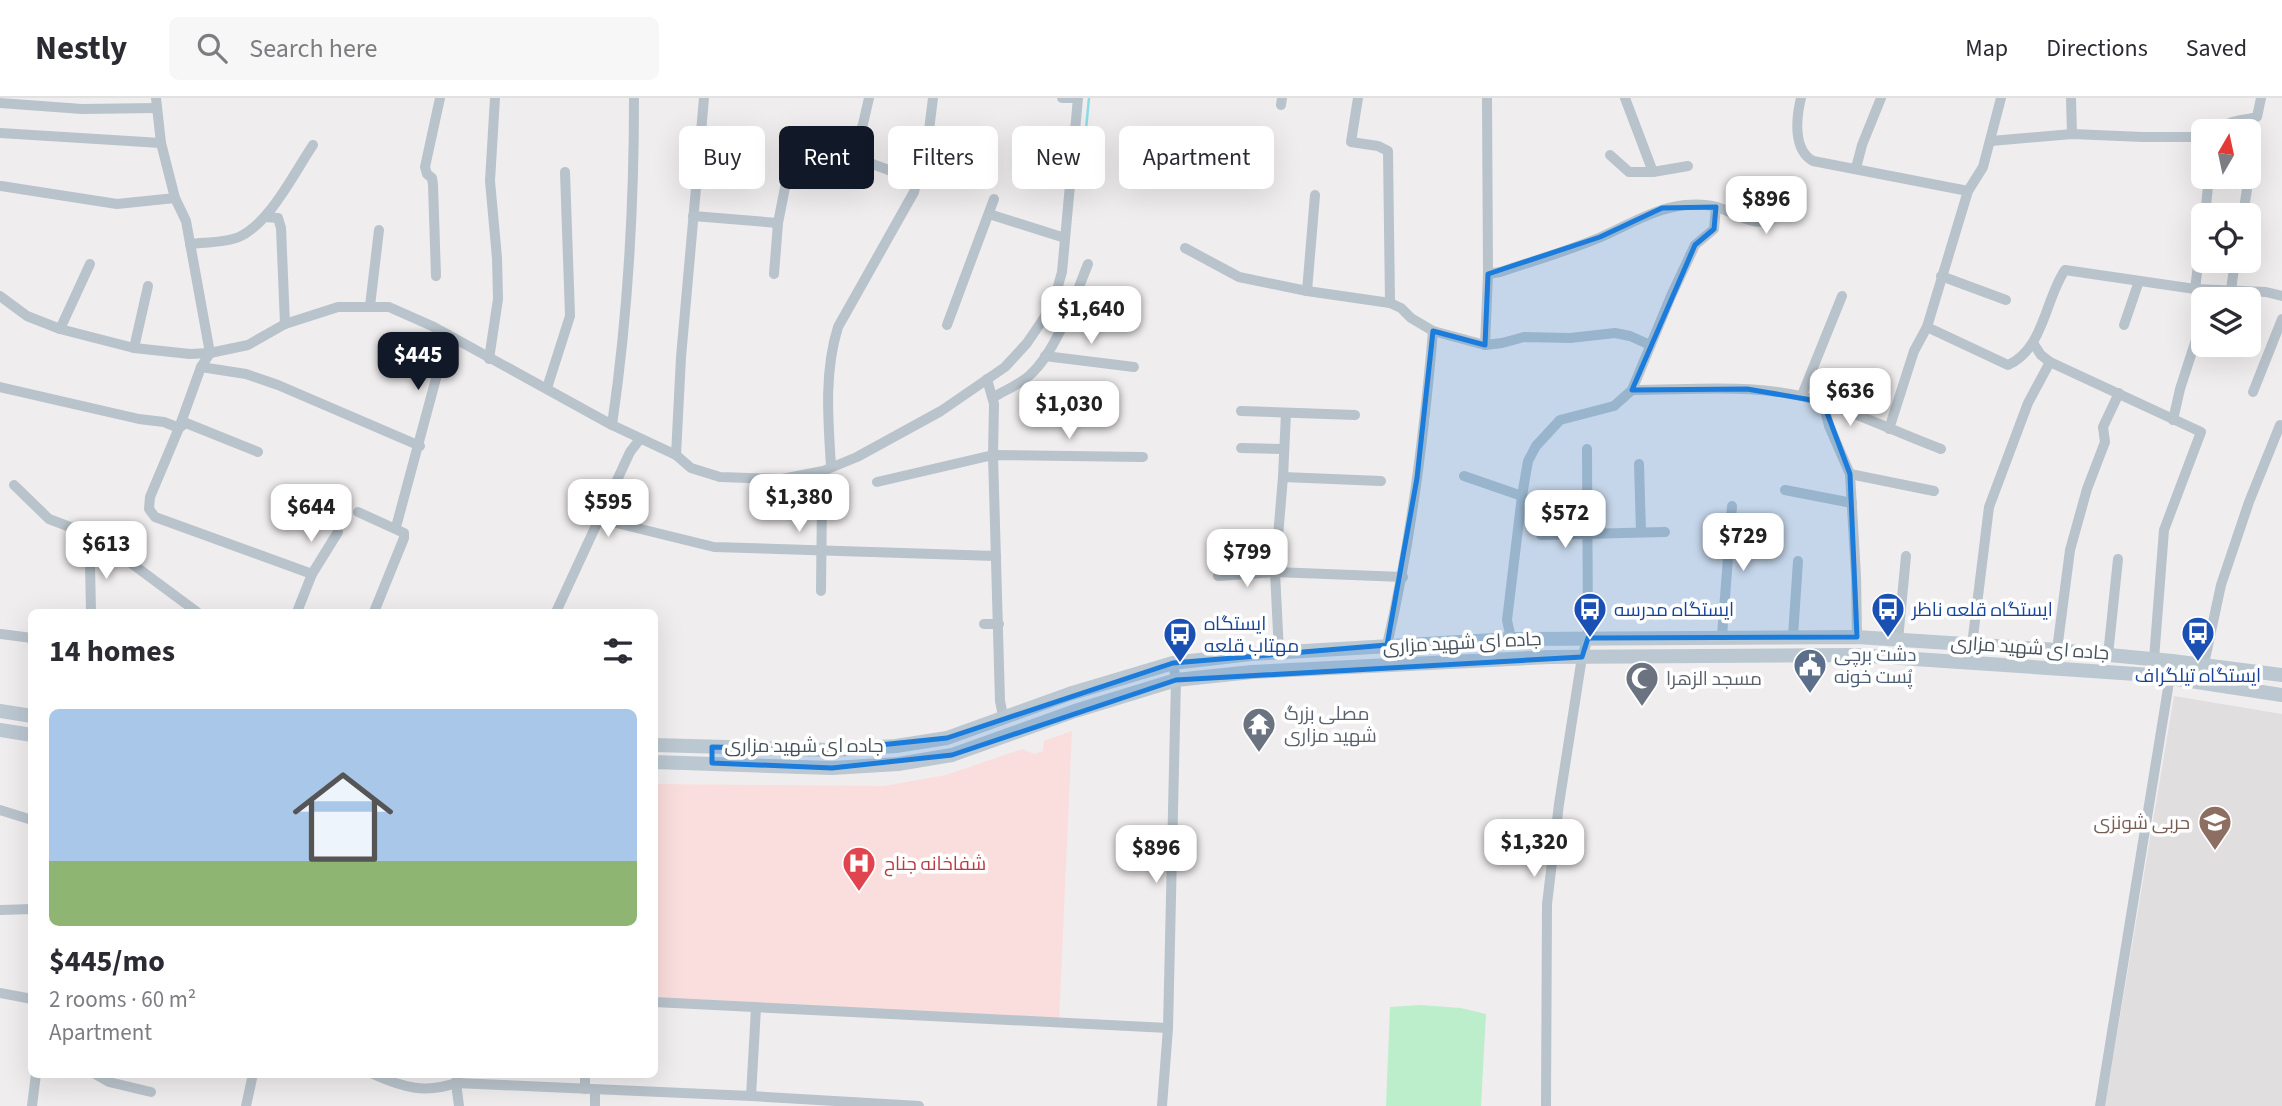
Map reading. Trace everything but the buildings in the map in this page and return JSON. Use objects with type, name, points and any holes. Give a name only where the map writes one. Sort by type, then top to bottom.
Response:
[{"type":"main road","name":"جاده ای شهید مزاری","points":[[658,745],[832,750],[896,746],[947,738],[1003,716],[1173,663],[1387,645],[1511,639],[1857,637],[2057,650],[2204,664],[2282,676]]},
{"type":"main road","name":"جاده ای شهید مزاری","points":[[658,762],[832,768],[898,764],[952,755],[1074,711],[1176,680],[1252,672],[1582,657],[1855,654],[2055,667],[2170,678],[2282,695]]},
{"type":"main road","points":[[0,711],[28,715]]},
{"type":"main road","points":[[0,730],[28,734]]},
{"type":"main road","points":[[712,747],[712,763]]},
{"type":"street","points":[[436,276],[433,185],[425,167],[440,98]]},
{"type":"street","points":[[489,359],[498,299],[490,181],[495,98]]},
{"type":"street","points":[[612,425],[627,295],[634,188],[634,98]]},
{"type":"street","points":[[676,455],[681,357],[704,98]]},
{"type":"street","points":[[869,98],[851,156],[888,170]]},
{"type":"street","points":[[930,126],[933,98]]},
{"type":"street","points":[[0,296],[27,316],[61,329],[134,348],[190,354],[248,345],[285,324],[338,307],[370,306],[396,309],[448,341],[547,388],[612,425],[635,445],[676,455],[691,468],[720,477],[782,479],[812,474],[858,457],[941,411],[988,381],[1027,343],[1044,318],[1062,272],[1078,98],[1062,98]]},
{"type":"street","points":[[1358,98],[1351,142],[1378,146],[1388,151],[1390,303]]},
{"type":"street","points":[[1485,345],[1488,274],[1487,98]]},
{"type":"street","points":[[1625,98],[1653,172]]},
{"type":"street","points":[[1801,98],[1797,117],[1799,142],[1805,157],[1813,161],[1968,191]]},
{"type":"street","points":[[1856,168],[1881,98]]},
{"type":"street","points":[[1889,429],[1914,351],[1927,327],[1968,191],[1983,167],[2001,98]]},
{"type":"street","points":[[2071,98],[2072,134]]},
{"type":"street","points":[[2242,119],[2257,117],[2261,98]]},
{"type":"street","points":[[0,103],[82,109],[156,103],[161,143],[175,198],[186,222],[210,353],[202,365],[150,497],[149,509],[155,517],[312,574]]},
{"type":"street","points":[[0,133],[161,143]]},
{"type":"street","points":[[1991,141],[2072,134],[2191,136]]},
{"type":"street","points":[[190,244],[237,238],[265,217],[313,145]]},
{"type":"street","points":[[1610,156],[1629,172],[1653,172],[1688,166]]},
{"type":"street","points":[[547,388],[570,316],[565,172]]},
{"type":"street","points":[[0,186],[117,204],[175,198]]},
{"type":"street","points":[[1488,274],[1600,237],[1662,208],[1697,204],[1716,207],[1751,222],[1759,221],[1775,213],[1783,187]]},
{"type":"street","points":[[774,274],[778,223],[785,189]]},
{"type":"street","points":[[831,466],[827,403],[832,347],[838,327],[914,189]]},
{"type":"street","points":[[1307,291],[1315,195]]},
{"type":"street","points":[[947,325],[994,199]]},
{"type":"street","points":[[1511,639],[1507,620],[1522,496],[1532,453],[1560,420],[1614,406],[1632,390],[1695,245],[1714,229],[1716,207]]},
{"type":"street","points":[[989,214],[1065,238]]},
{"type":"street","points":[[693,216],[778,223]]},
{"type":"street","points":[[265,217],[278,218],[281,228],[285,324]]},
{"type":"street","points":[[370,306],[379,230]]},
{"type":"street","points":[[1185,248],[1239,277],[1307,291],[1390,303],[1433,331],[1485,345],[1502,344],[1524,337],[1570,338],[1615,333],[1650,345]]},
{"type":"street","points":[[61,329],[90,264]]},
{"type":"street","points":[[994,397],[1031,374],[1045,356],[1068,315],[1088,264]]},
{"type":"street","points":[[1927,327],[2008,365],[2017,361],[2033,343],[2065,270],[2191,288]]},
{"type":"street","points":[[1941,276],[2006,300]]},
{"type":"street","points":[[2124,325],[2139,281]]},
{"type":"street","points":[[134,348],[148,285]]},
{"type":"street","points":[[2261,292],[2282,296]]},
{"type":"street","points":[[1802,395],[1842,296]]},
{"type":"street","points":[[2253,392],[2282,319]]},
{"type":"street","points":[[1387,645],[1403,577],[1433,331]]},
{"type":"street","points":[[396,527],[448,341]]},
{"type":"street","points":[[2033,343],[2050,362],[2201,432],[2164,530],[2154,659]]},
{"type":"street","points":[[2172,420],[2191,355]]},
{"type":"street","points":[[1045,356],[1134,367]]},
{"type":"street","points":[[1972,645],[1989,507],[2028,403],[2050,362]]},
{"type":"street","points":[[202,365],[246,373],[278,384],[420,446]]},
{"type":"street","points":[[988,381],[994,397],[993,455],[1000,701],[1003,716]]},
{"type":"street","points":[[0,387],[139,419],[164,422],[179,428]]},
{"type":"street","points":[[1632,390],[1747,388],[1802,395],[1876,421],[1889,429],[1941,449]]},
{"type":"street","points":[[2057,650],[2070,550],[2087,489],[2105,442],[2103,427],[2119,393]]},
{"type":"street","points":[[1823,402],[1829,426],[1850,474],[1857,637]]},
{"type":"street","points":[[1241,411],[1355,415]]},
{"type":"street","points":[[1279,653],[1275,572],[1286,412]]},
{"type":"street","points":[[179,428],[186,423],[258,452]]},
{"type":"street","points":[[2204,664],[2221,584],[2249,502],[2280,425]]},
{"type":"street","points":[[557,609],[635,445]]},
{"type":"street","points":[[1241,448],[1284,449]]},
{"type":"street","points":[[1546,1106],[1547,904],[1559,804],[1582,657],[1588,638],[1587,449]]},
{"type":"street","points":[[877,482],[993,455],[1143,457]]},
{"type":"street","points":[[1639,464],[1641,532]]},
{"type":"street","points":[[1850,474],[1934,491]]},
{"type":"street","points":[[1464,476],[1522,496]]},
{"type":"street","points":[[1283,477],[1381,481]]},
{"type":"street","points":[[13,485],[49,519],[86,533],[108,546],[193,609]]},
{"type":"street","points":[[1785,490],[1852,503]]},
{"type":"street","points":[[821,591],[822,498]]},
{"type":"street","points":[[1722,636],[1732,506]]},
{"type":"street","points":[[358,512],[396,527],[404,533],[375,609]]},
{"type":"street","points":[[600,519],[714,547],[996,556]]},
{"type":"street","points":[[298,609],[312,574],[338,532]]},
{"type":"street","points":[[1541,535],[1665,532]]},
{"type":"street","points":[[91,609],[90,564],[108,546]]},
{"type":"street","points":[[1898,640],[1906,556]]},
{"type":"street","points":[[2108,655],[2118,559]]},
{"type":"street","points":[[1793,636],[1798,561]]},
{"type":"street","points":[[1218,576],[1275,572],[1403,577]]},
{"type":"street","points":[[984,624],[999,624]]},
{"type":"street","points":[[1,634],[28,637]]},
{"type":"street","points":[[2100,1106],[2172,661]]},
{"type":"street","points":[[1162,1106],[1168,1028],[1176,680],[1173,663]]},
{"type":"street","points":[[0,810],[28,819]]},
{"type":"street","points":[[0,910],[28,909]]},
{"type":"street","points":[[0,993],[28,998]]},
{"type":"street","points":[[658,1002],[1168,1028]]},
{"type":"street","points":[[751,1096],[756,1008]]},
{"type":"street","points":[[32,1106],[36,1078]]},
{"type":"street","points":[[102,1078],[151,1092]]},
{"type":"street","points":[[246,1106],[252,1078]]},
{"type":"street","points":[[385,1078],[420,1090],[438,1090],[457,1079],[590,1090],[751,1096],[784,1102],[919,1106]]},
{"type":"street","points":[[586,1078],[594,1106]]},
{"type":"street","points":[[457,1079],[459,1106]]},
{"type":"highlighted area","points":[[1716,207],[1714,229],[1695,245],[1632,390],[1747,389],[1823,402],[1850,474],[1857,637],[1588,638],[1582,657],[1176,680],[952,755],[832,768],[712,763],[712,747],[832,750],[947,738],[1173,663],[1387,645],[1417,478],[1433,331],[1485,345],[1488,274],[1600,237],[1662,208]]},
{"type":"shaded area","name":"حربی شونزی","points":[[2174,696],[2282,714],[2282,1106],[2105,1106]]},
{"type":"shaded area","name":"شفاخانه جناح","points":[[1072,731],[1059,1023],[658,1000],[658,784],[884,786],[946,775],[1022,749],[1034,754],[1043,751],[1044,741]]},
{"type":"green space","points":[[1420,1005],[1461,1008],[1486,1014],[1481,1106],[1386,1106],[1390,1007]]},
{"type":"waterway","points":[[1086,126],[1089,98]]},
{"type":"place","name":"ایستگاه مدرسه","points":[[1590,639]]},
{"type":"place","name":"ایستگاه قلعه ناظر","points":[[1888,639]]},
{"type":"place","name":"ایستگاه تیلگراف","points":[[2198,663]]},
{"type":"place","name":"ایستگاه مهتاب قلعه","points":[[1180,664]]},
{"type":"place","name":"دشت برچی پُست خونه","points":[[1810,695]]},
{"type":"place","name":"مسجد الزهرا","points":[[1642,708]]},
{"type":"place","name":"مصلی بزرگ شهید مزاری","points":[[1259,754]]},
{"type":"place","name":"حربی شونزی","points":[[2215,852]]},
{"type":"place","name":"شفاخانه جناح","points":[[859,893]]}]
